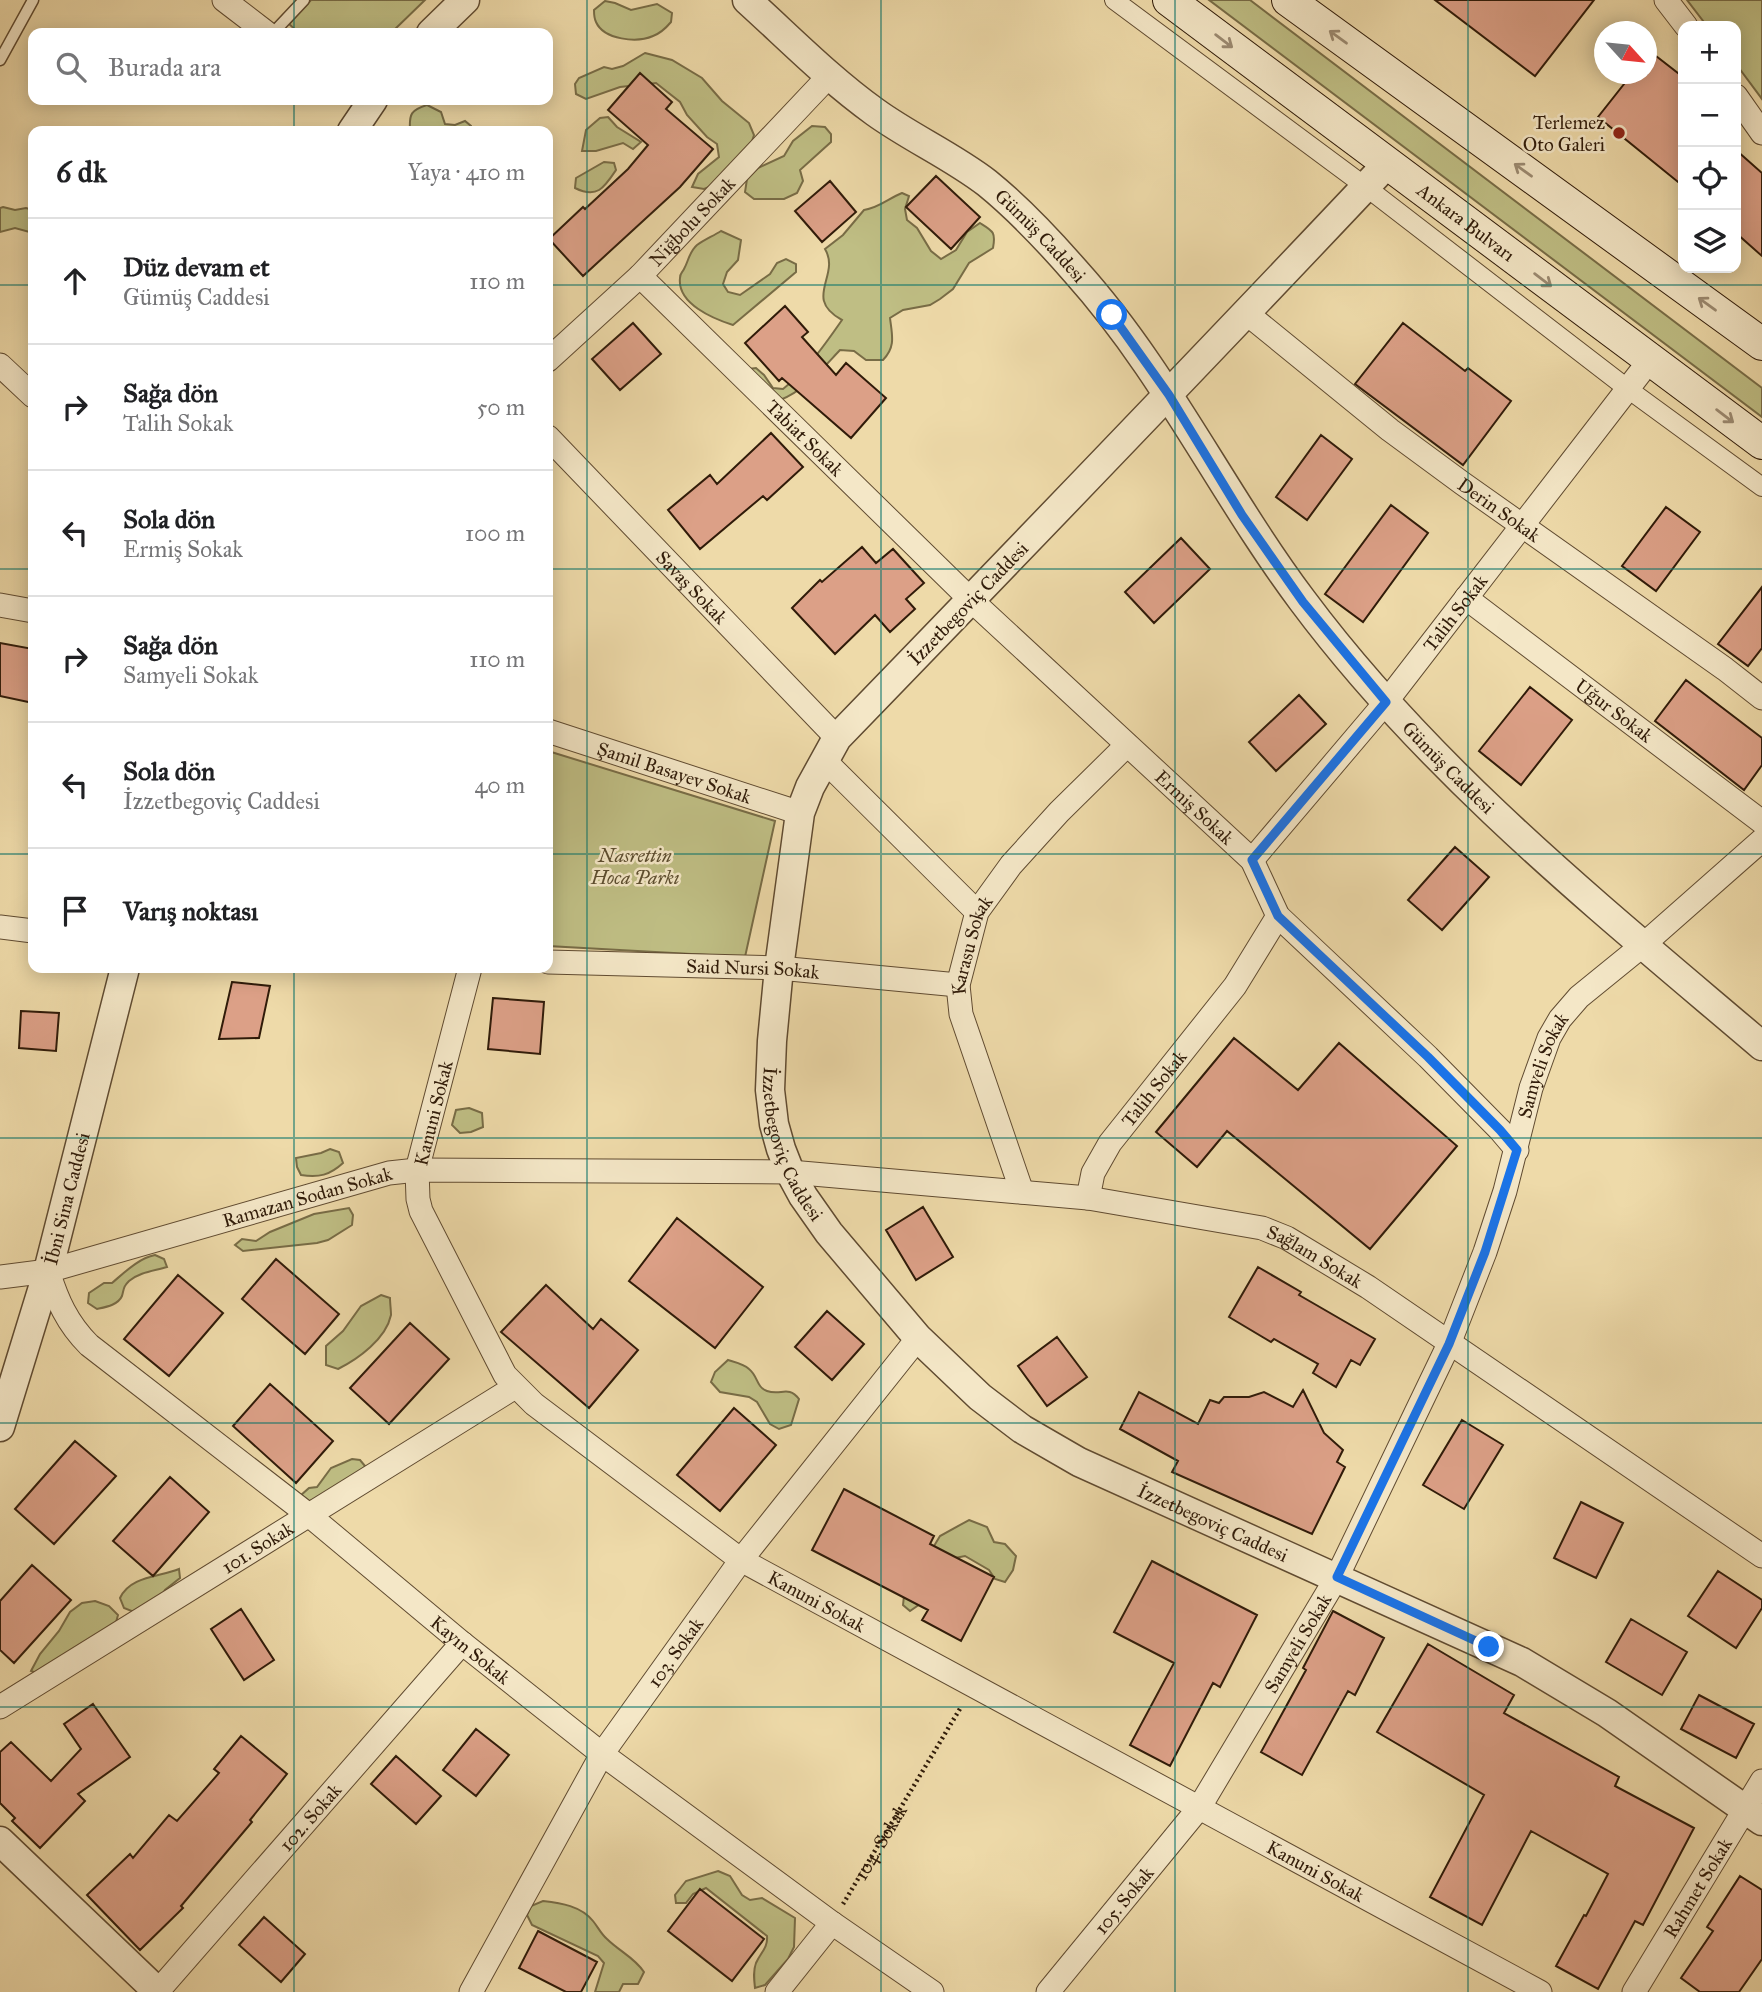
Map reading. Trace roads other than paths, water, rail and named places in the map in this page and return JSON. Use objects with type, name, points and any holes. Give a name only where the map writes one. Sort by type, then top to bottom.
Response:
[{"type":"main road","name":"Ankara Bulvarı","points":[[1169,0],[1377,176],[1650,360],[1762,443]]},
{"type":"main road","points":[[1288,0],[1762,344]]},
{"type":"street","points":[[224,0],[260,28]]},
{"type":"street","points":[[436,28],[465,0]]},
{"type":"street","name":"Gümüş Caddesi","points":[[747,0],[829,76],[876,112],[988,184],[1075,270],[1112,315],[1169,395],[1242,515],[1297,592],[1386,702],[1480,798],[1586,896],[1762,1046]]},
{"type":"street","points":[[1114,0],[1377,176],[1628,389],[1762,487]]},
{"type":"street","points":[[1667,0],[1682,21]]},
{"type":"street","name":"Niğbolu Sokak","points":[[553,355],[640,276],[829,76]]},
{"type":"street","points":[[1741,103],[1762,133]]},
{"type":"street","name":"İzzetbegoviç Caddesi","points":[[1377,176],[830,749],[800,813],[772,1041],[770,1090],[774,1124],[790,1172],[829,1233],[918,1338],[980,1397],[1022,1429],[1079,1462],[1522,1662],[1607,1713],[1753,1816]]},
{"type":"street","name":"Tabiat Sokak","points":[[640,276],[971,600]]},
{"type":"street","name":"Derin Sokak","points":[[1245,312],[1390,430],[1726,669],[1762,698]]},
{"type":"street","name":"Talih Sokak","points":[[1252,860],[1386,702],[1650,360]]},
{"type":"street","points":[[0,365],[28,391]]},
{"type":"street","name":"Savaş Sokak","points":[[553,443],[977,912]]},
{"type":"street","name":"Uğur Sokak","points":[[1466,598],[1762,822]]},
{"type":"street","name":"Ermiş Sokak","points":[[971,600],[1252,860],[1278,916],[1428,1057],[1517,1150]]},
{"type":"street","points":[[0,605],[28,610]]},
{"type":"street","name":"Şamil Basayev Sokak","points":[[553,733],[800,813]]},
{"type":"street","name":"Karasu Sokak","points":[[1022,1192],[961,1014],[958,985],[977,912],[1011,865],[1059,812],[1127,745]]},
{"type":"street","name":"Samyeli Sokak","points":[[1199,1808],[1337,1577],[1449,1344],[1485,1252],[1517,1150],[1531,1088],[1549,1038],[1560,1019],[1579,997],[1643,945],[1762,840]]},
{"type":"street","name":"Talih Sokak","points":[[1088,1198],[1093,1173],[1110,1143],[1235,986],[1278,916]]},
{"type":"street","points":[[0,927],[28,930]]},
{"type":"street","name":"Said Nursi Sokak","points":[[553,962],[779,968],[958,985]]},
{"type":"street","name":"İbni Sina Caddesi","points":[[0,1427],[48,1271],[124,973]]},
{"type":"street","name":"Kanuni Sokak","points":[[469,973],[417,1170],[416,1187],[421,1211],[505,1375],[515,1387],[741,1560],[1540,1992]]},
{"type":"street","name":"Ramazan Sodan Sokak","points":[[0,1277],[48,1271],[389,1173],[417,1170],[790,1172]]},
{"type":"street","name":"Sağlam Sokak","points":[[790,1172],[1088,1198],[1262,1228],[1287,1238],[1368,1287],[1762,1556]]},
{"type":"street","name":"Kayın Sokak","points":[[48,1271],[57,1300],[66,1317],[89,1345],[310,1516],[462,1643],[602,1754],[832,1923],[932,1992]]},
{"type":"street","name":"103. Sokak","points":[[471,1992],[602,1754],[741,1560],[918,1338]]},
{"type":"street","name":"101. Sokak","points":[[0,1707],[515,1387]]},
{"type":"street","name":"102. Sokak","points":[[158,1992],[462,1643]]},
{"type":"street","name":"Rahmet Sokak","points":[[1634,1992],[1753,1816],[1762,1781]]},
{"type":"street","name":"105. Sokak","points":[[1048,1992],[1199,1808]]},
{"type":"street","points":[[0,1841],[158,1992]]},
{"type":"street","points":[[777,1992],[832,1923]]},
{"type":"lane","points":[[0,60],[33,0]]},
{"type":"lane","points":[[278,28],[304,0]]},
{"type":"place","name":"Terlemez Oto Galeri","points":[[1619,133]]},
{"type":"park label","name":"Nasrettin Hoca Parkı","points":[[635,866]]}]
